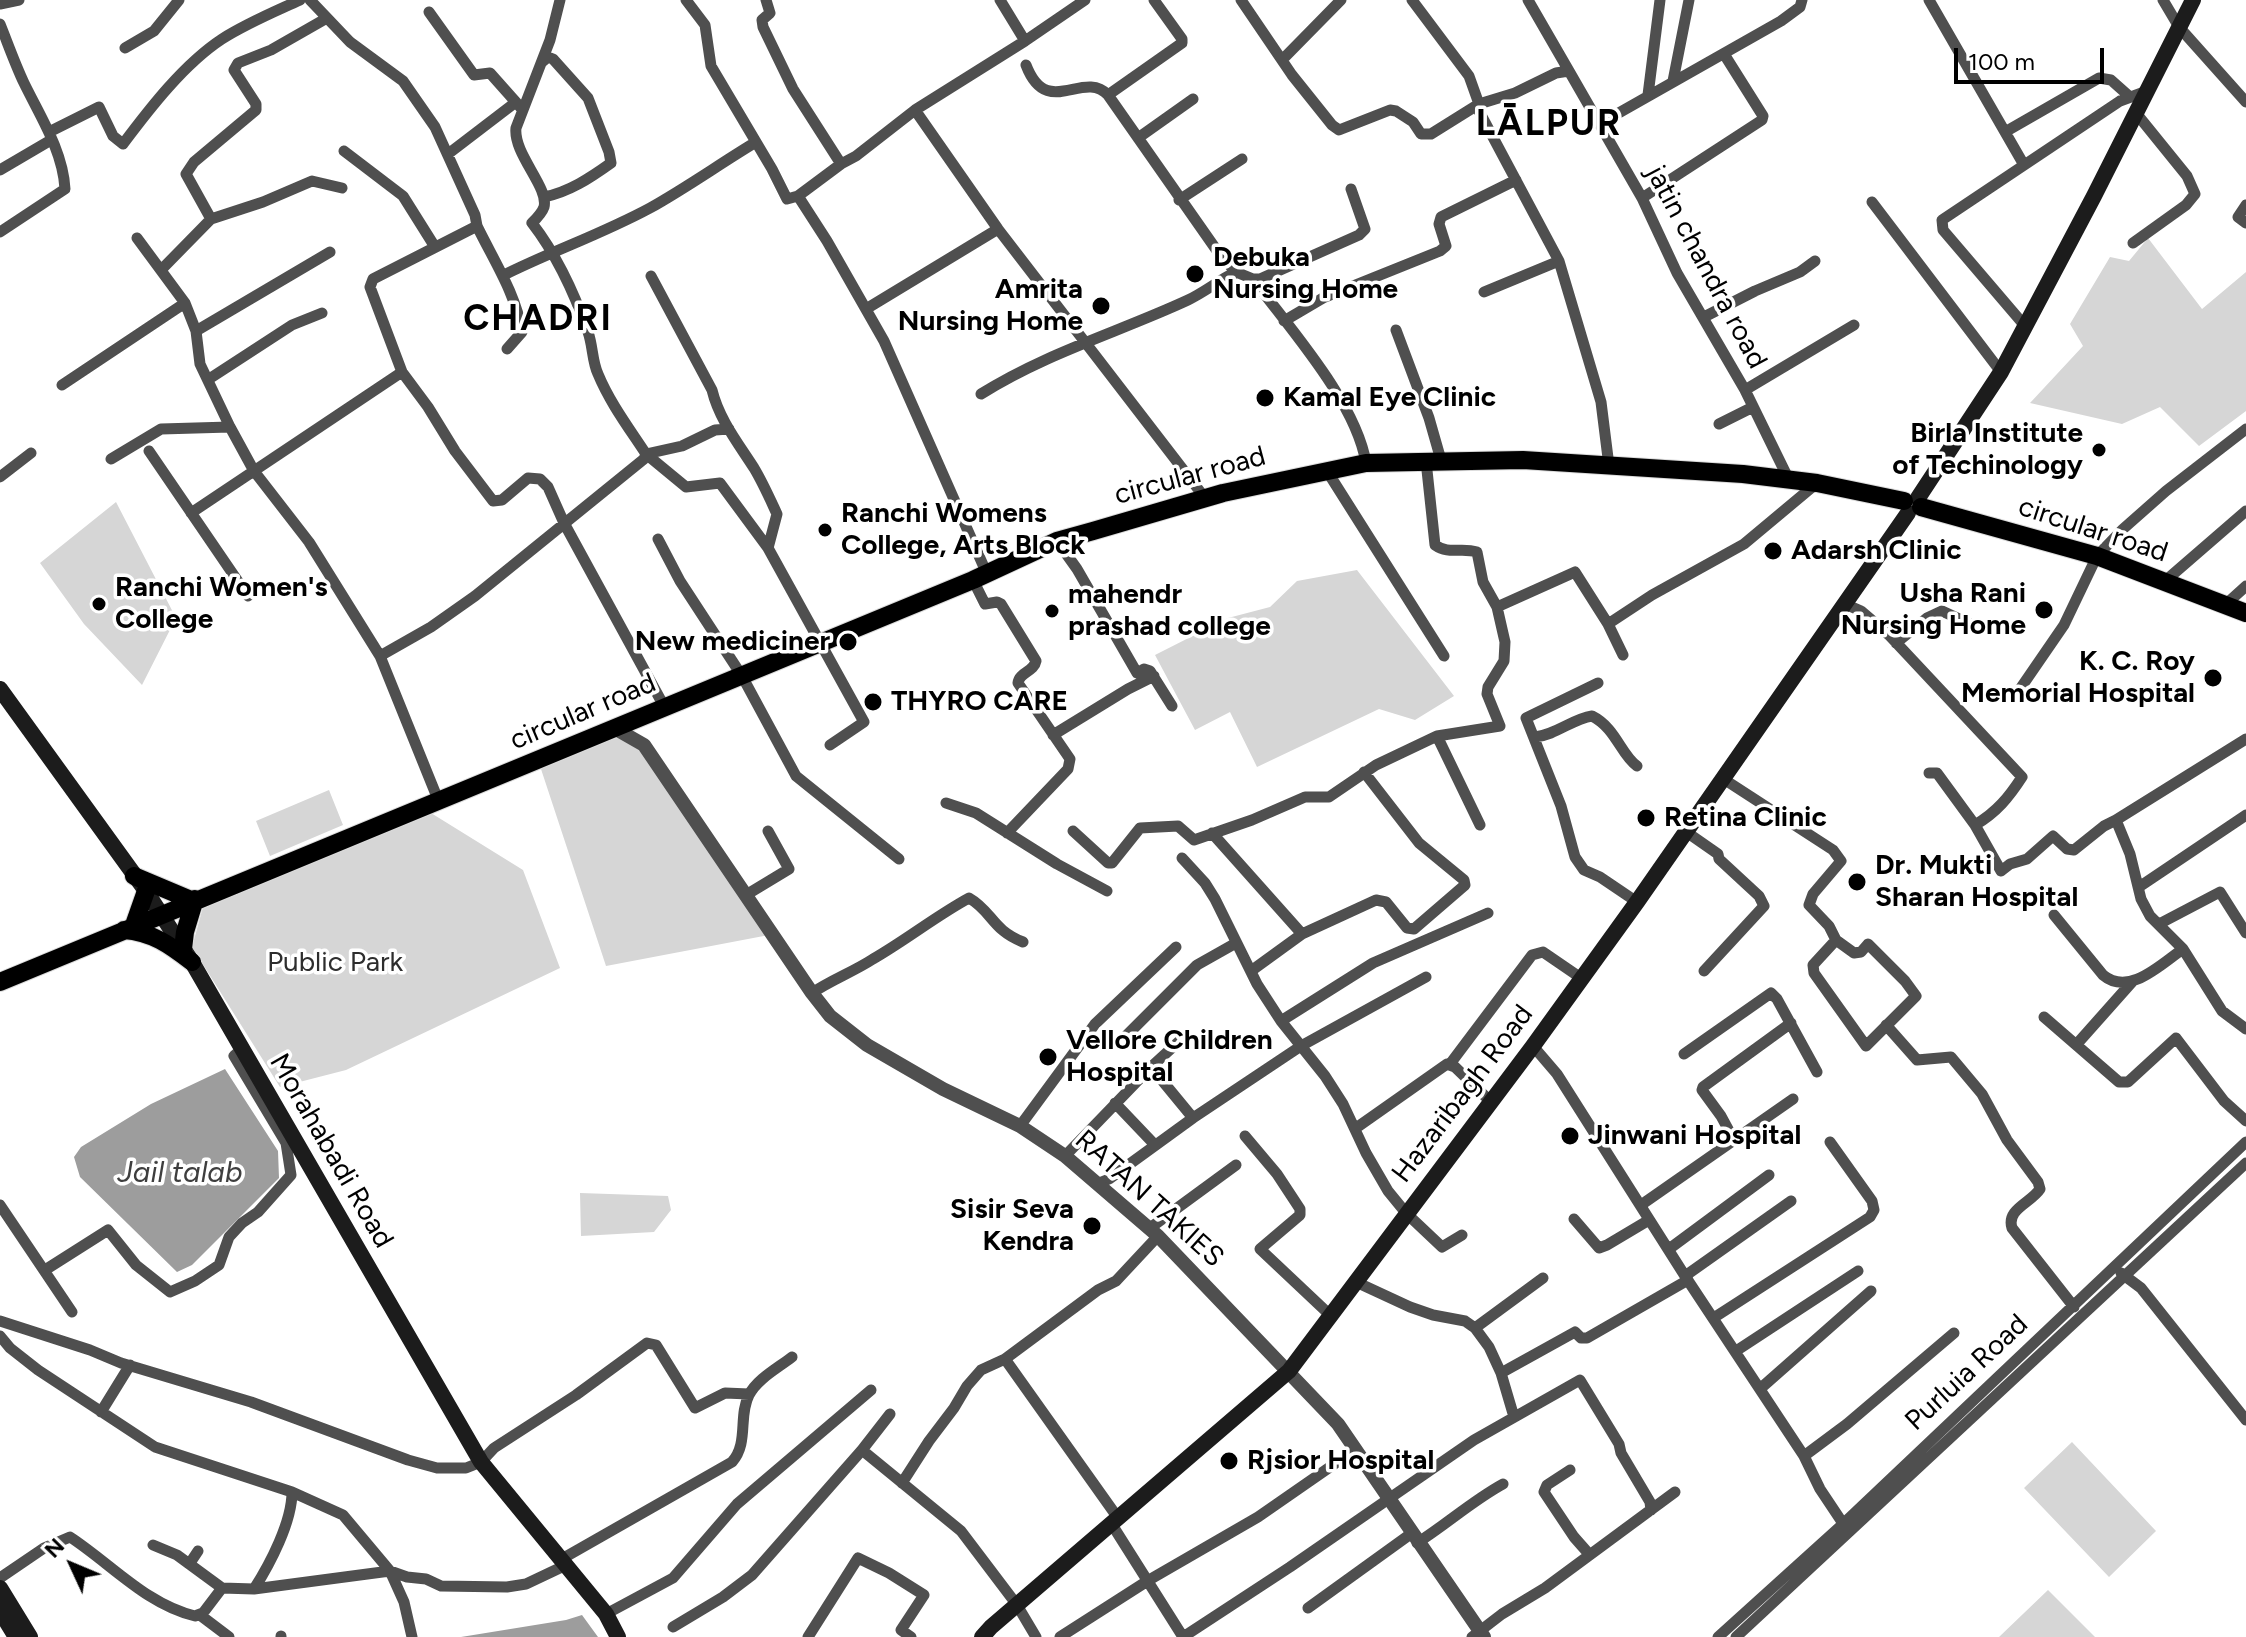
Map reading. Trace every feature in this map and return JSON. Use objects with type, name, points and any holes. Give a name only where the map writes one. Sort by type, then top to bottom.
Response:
[{"type":"main road","name":"Hazaribagh Road","points":[[982,1637],[1289,1371],[1533,1046],[1845,604],[2001,372],[2193,0]]},
{"type":"main road","name":"circular road","points":[[0,982],[193,900],[616,729],[980,577],[1057,541],[1205,498],[1366,463],[1523,460],[1817,483],[1913,505],[2094,555],[2246,613]]},
{"type":"main road","name":"Morahabadi Road","points":[[0,689],[188,956],[481,1462],[606,1614],[618,1637]]},
{"type":"main road","points":[[140,884],[193,900],[185,932],[188,956],[157,937],[129,928],[140,884]]},
{"type":"main road","points":[[0,1588],[4,1615],[16,1637]]},
{"type":"main road","points":[[4,1615],[30,1637]]},
{"type":"street","points":[[125,48],[154,31],[179,0]]},
{"type":"street","points":[[0,170],[99,107],[113,136],[123,144],[149,109],[202,54],[240,28],[300,0]]},
{"type":"street","points":[[310,0],[368,57],[403,81],[435,127],[475,215],[477,226],[504,275],[522,332],[507,349]]},
{"type":"street","points":[[560,0],[542,62],[519,106],[515,140],[545,204],[532,223],[552,252],[589,334],[596,371],[607,395],[645,456],[686,487],[720,483],[768,548],[864,722],[830,745]]},
{"type":"street","points":[[686,0],[705,25],[711,66],[787,199],[798,196],[915,110],[1085,0]]},
{"type":"street","points":[[766,0],[770,13],[762,20],[763,27],[793,89],[841,164]]},
{"type":"street","points":[[1000,0],[1025,41]]},
{"type":"street","points":[[1108,95],[1182,43],[1154,0]]},
{"type":"street","points":[[1241,0],[1282,60],[1339,130],[1381,113],[1396,111],[1413,122],[1421,134],[1431,134],[1479,104],[1515,93],[1556,73],[1572,76]]},
{"type":"street","points":[[1282,60],[1341,0]]},
{"type":"street","points":[[1412,0],[1469,76],[1479,111],[1491,136],[1559,261],[1601,402],[1609,466]]},
{"type":"street","name":"jatin chandra road","points":[[1528,0],[1642,198],[1677,273],[1745,390],[1789,480]]},
{"type":"street","points":[[1648,95],[1660,0]]},
{"type":"street","points":[[1673,81],[1689,0]]},
{"type":"street","points":[[1929,0],[2024,165]]},
{"type":"street","points":[[2163,0],[2179,27],[2246,102]]},
{"type":"street","points":[[0,4],[19,1]]},
{"type":"street","points":[[1601,123],[1794,13],[1804,1]]},
{"type":"street","points":[[429,12],[474,75],[490,73],[519,106]]},
{"type":"street","points":[[211,219],[186,174],[194,162],[256,110],[256,104],[235,67],[327,18]]},
{"type":"street","points":[[0,24],[50,136],[64,173],[65,189],[0,232]]},
{"type":"street","points":[[1642,198],[1762,120],[1755,100],[1724,54]]},
{"type":"street","points":[[542,62],[548,57],[553,59],[588,98],[611,163],[580,184],[544,197]]},
{"type":"street","points":[[1026,65],[1031,77],[1045,91],[1064,92],[1093,86],[1103,89],[1179,200],[1236,272],[1253,279],[1260,279],[1359,235],[1365,229],[1351,189]]},
{"type":"street","points":[[2005,132],[2099,78],[2111,80],[2129,96]]},
{"type":"street","points":[[2025,326],[1941,225],[1946,215],[2129,96],[2147,91]]},
{"type":"street","points":[[1138,138],[1193,99]]},
{"type":"street","points":[[448,154],[519,106]]},
{"type":"street","points":[[915,110],[998,229],[1205,498]]},
{"type":"street","points":[[2133,243],[2186,205],[2195,194],[2187,176],[2136,113]]},
{"type":"street","points":[[504,275],[552,252],[589,239],[653,207],[756,142]]},
{"type":"street","points":[[344,151],[406,200],[411,214],[435,247]]},
{"type":"street","points":[[1179,200],[1242,159]]},
{"type":"street","points":[[1284,321],[1323,298],[1440,251],[1446,246],[1439,224],[1441,217],[1516,180]]},
{"type":"street","points":[[161,270],[211,219],[263,202],[312,181],[342,188]]},
{"type":"street","points":[[798,196],[884,341],[980,577],[985,604],[1001,604],[1036,661],[1018,683],[1070,759],[1071,764],[1007,833]]},
{"type":"street","points":[[1872,202],[2001,372]]},
{"type":"street","points":[[2246,205],[2238,217],[2246,223]]},
{"type":"street","points":[[477,226],[373,279],[370,287],[402,372],[485,494],[493,501],[502,500],[528,478],[540,479],[548,487],[564,523],[665,708]]},
{"type":"street","points":[[866,309],[998,229]]},
{"type":"street","points":[[137,238],[185,303],[196,331],[200,364],[254,471],[309,542],[380,656],[439,802]]},
{"type":"street","points":[[196,331],[330,252]]},
{"type":"street","points":[[1484,292],[1559,261]]},
{"type":"street","points":[[1704,317],[1800,272],[1815,261]]},
{"type":"street","points":[[981,394],[1015,373],[1083,341],[1109,334],[1188,300],[1236,272]]},
{"type":"street","points":[[651,276],[712,390],[715,403],[756,471],[777,514],[768,548]]},
{"type":"street","points":[[1253,279],[1344,404],[1363,446],[1366,463]]},
{"type":"street","points":[[62,385],[185,303]]},
{"type":"street","points":[[209,379],[292,325],[322,313]]},
{"type":"street","points":[[1745,390],[1854,325]]},
{"type":"street","points":[[1073,831],[1108,863],[1112,863],[1140,828],[1178,826],[1194,840],[1305,797],[1329,797],[1364,772],[1437,736],[1500,726],[1487,694],[1504,661],[1505,642],[1497,607],[1483,582],[1477,552],[1467,548],[1442,550],[1435,545],[1434,460],[1429,418],[1396,330]]},
{"type":"street","points":[[191,513],[402,372]]},
{"type":"street","points":[[1719,424],[1753,407]]},
{"type":"street","points":[[111,459],[161,429],[230,427]]},
{"type":"street","points":[[380,656],[431,627],[510,569],[645,456],[682,446],[715,430],[729,429]]},
{"type":"street","points":[[2094,555],[2166,491],[2246,429]]},
{"type":"street","points":[[2020,689],[2064,625],[2094,555],[2127,520],[2214,447]]},
{"type":"street","points":[[149,451],[248,596]]},
{"type":"street","points":[[0,477],[31,453]]},
{"type":"street","points":[[1327,471],[1444,656]]},
{"type":"street","points":[[1608,624],[1652,595],[1744,544],[1817,483]]},
{"type":"street","points":[[2164,582],[2246,511]]},
{"type":"street","points":[[658,539],[680,581],[742,676],[796,776],[899,859]]},
{"type":"street","points":[[1057,541],[1077,569],[1137,673],[1144,669],[1150,671],[1172,706]]},
{"type":"street","points":[[1497,607],[1575,572],[1608,624],[1623,655]]},
{"type":"street","points":[[2225,605],[2246,586]]},
{"type":"street","points":[[1845,604],[1861,611],[1896,643],[2022,777],[2015,791],[1975,825]]},
{"type":"street","points":[[1896,643],[1935,612],[1942,611],[1981,629]]},
{"type":"street","points":[[1053,735],[1154,676]]},
{"type":"street","points":[[1598,683],[1526,718],[1561,806],[1575,857],[1584,870],[1637,902]]},
{"type":"street","points":[[1535,737],[1592,716],[1608,728],[1637,766]]},
{"type":"street","name":"RATAN TAKIES","points":[[642,718],[644,745]]},
{"type":"street","name":"RATAN TAKIES","points":[[616,729],[644,745],[830,1016],[867,1045],[943,1089],[1020,1126],[1065,1156],[1154,1232],[1289,1371],[1338,1424],[1356,1449],[1479,1635]]},
{"type":"street","points":[[1437,736],[1480,825]]},
{"type":"street","points":[[1929,773],[1937,773],[1975,825],[2001,871],[2010,864],[2027,859],[2053,836],[2067,849],[2074,850],[2104,826],[2246,739]]},
{"type":"street","points":[[1251,971],[1302,934],[1376,900],[1386,902],[1407,928],[1414,929],[1465,885],[1464,880],[1419,843],[1364,772]]},
{"type":"street","points":[[1722,778],[1833,850],[1841,861],[1813,894],[1809,905],[1829,926],[1836,940],[1854,953],[1861,952],[1868,944],[1916,996],[1866,1046],[1814,973],[1813,965],[1836,940]]},
{"type":"street","points":[[946,803],[976,813],[1107,891]]},
{"type":"street","points":[[2139,887],[2246,815]]},
{"type":"street","points":[[2116,820],[2141,899],[2150,916],[2183,949],[2222,1011],[2246,1029]]},
{"type":"street","points":[[746,895],[789,869],[768,831]]},
{"type":"street","points":[[1685,831],[1718,854],[1719,859],[1759,896],[1764,906],[1704,971]]},
{"type":"street","points":[[1212,833],[1302,934]]},
{"type":"street","points":[[1182,858],[1210,891],[1281,1021],[1325,1076],[1388,1191],[1442,1247],[1462,1235]]},
{"type":"street","points":[[2159,924],[2220,892],[2246,933]]},
{"type":"street","points":[[812,993],[873,960],[915,930],[969,898],[979,903],[998,928],[1023,942]]},
{"type":"street","points":[[1281,1021],[1373,963],[1488,913]]},
{"type":"street","points":[[2054,915],[2103,975],[2113,981],[2132,982]]},
{"type":"street","points":[[1118,1044],[1197,965],[1236,943]]},
{"type":"street","points":[[1020,1126],[1095,1024],[1176,947]]},
{"type":"street","points":[[2076,1045],[2132,982],[2183,949]]},
{"type":"street","points":[[1356,1128],[1450,1064],[1532,955],[1543,952],[1581,978]]},
{"type":"street","points":[[1099,1183],[1301,1046],[1426,977]]},
{"type":"street","points":[[1684,1054],[1771,993],[1817,1072]]},
{"type":"street","points":[[2044,1017],[2119,1082],[2128,1082],[2176,1038],[2224,1101],[2246,1121]]},
{"type":"street","points":[[1734,1140],[1703,1087],[1791,1023]]},
{"type":"street","points":[[1886,1025],[1917,1060],[1951,1057],[1982,1094],[2007,1140],[2040,1189],[2013,1213],[2010,1220],[2012,1228],[2074,1307]]},
{"type":"street","points":[[1065,1156],[1186,1035]]},
{"type":"street","points":[[1533,1046],[1557,1074],[1686,1278],[1715,1317],[1846,1528]]},
{"type":"street","points":[[45,1270],[108,1230],[136,1265],[170,1292],[195,1281],[219,1265],[229,1237],[258,1212],[291,1175],[286,1143],[234,1056],[242,1049]]},
{"type":"street","points":[[1450,1064],[1490,1101]]},
{"type":"street","points":[[1151,1067],[1193,1118]]},
{"type":"street","points":[[1641,1205],[1793,1099]]},
{"type":"street","points":[[1115,1103],[1155,1145]]},
{"type":"street","points":[[1245,1136],[1277,1174],[1300,1209],[1300,1215],[1260,1249],[1330,1315]]},
{"type":"street","points":[[1715,1317],[1870,1217],[1874,1210],[1872,1201],[1830,1142]]},
{"type":"street","name":"Purluia Road","points":[[1736,1637],[2006,1368],[2246,1142]]},
{"type":"street","points":[[2232,1155],[2245,1165]]},
{"type":"street","points":[[902,1483],[981,1370],[1005,1359],[1098,1290],[1116,1281],[1154,1232],[1236,1165]]},
{"type":"street","name":"Purluia Road","points":[[1718,1637],[1846,1528],[2245,1165]]},
{"type":"street","points":[[1669,1249],[1769,1175]]},
{"type":"street","points":[[1501,1373],[1575,1332],[1581,1338],[1587,1338],[1686,1278],[1791,1201]]},
{"type":"street","points":[[0,1205],[72,1312]]},
{"type":"street","points":[[1574,1219],[1599,1248],[1649,1220]]},
{"type":"street","points":[[2115,1267],[2141,1288],[2242,1407],[2246,1420]]},
{"type":"street","points":[[1736,1351],[1858,1271]]},
{"type":"street","points":[[1475,1328],[1543,1278]]},
{"type":"street","points":[[1356,1282],[1410,1307],[1465,1321],[1475,1328],[1489,1347],[1501,1373],[1514,1417]]},
{"type":"street","points":[[1761,1388],[1871,1291]]},
{"type":"street","points":[[0,1321],[251,1402],[437,1468],[466,1468],[481,1462],[494,1448],[576,1395],[647,1343],[656,1345],[695,1408],[725,1393],[749,1394]]},
{"type":"street","points":[[1804,1456],[1847,1424],[1954,1333]]},
{"type":"street","points":[[0,1336],[38,1370],[155,1447],[292,1492],[343,1515],[390,1571],[404,1602],[412,1637]]},
{"type":"street","points":[[153,1545],[190,1563],[222,1588],[254,1589],[390,1571],[426,1579],[441,1586],[507,1587],[526,1584],[564,1566],[567,1556],[589,1542],[732,1462],[741,1447],[749,1394],[792,1357]]},
{"type":"street","points":[[1005,1359],[1114,1520],[1183,1637],[1474,1440],[1580,1380],[1619,1444],[1621,1453],[1650,1502],[1651,1510]]},
{"type":"street","points":[[101,1412],[130,1365]]},
{"type":"street","points":[[606,1614],[673,1578],[737,1504],[871,1390]]},
{"type":"street","points":[[673,1627],[723,1597],[752,1575],[890,1414]]},
{"type":"street","points":[[1060,1637],[1149,1580],[1258,1517],[1356,1449]]},
{"type":"street","points":[[862,1450],[961,1531],[1017,1605],[1036,1637]]},
{"type":"street","points":[[1570,1470],[1547,1485],[1544,1492],[1589,1554]]},
{"type":"street","points":[[1308,1608],[1414,1538],[1446,1525],[1461,1510],[1503,1484]]},
{"type":"street","points":[[254,1589],[265,1572],[292,1507],[292,1492]]},
{"type":"street","points":[[1479,1635],[1675,1492]]},
{"type":"street","points":[[0,1578],[44,1548],[70,1537],[145,1591],[187,1614],[200,1615],[229,1637]]},
{"type":"street","points":[[190,1563],[198,1551]]},
{"type":"street","points":[[808,1637],[858,1558],[924,1595],[901,1630],[911,1637]]},
{"type":"street","points":[[200,1615],[222,1588]]},
{"type":"green space","points":[[2148,238],[2202,309],[2246,272],[2246,411],[2199,446],[2160,407],[2122,424],[2030,403],[2083,346],[2070,324],[2110,257],[2129,261]]},
{"type":"green space","points":[[116,502],[176,618],[142,685],[84,624],[40,563]]},
{"type":"green space","points":[[1357,570],[1454,696],[1415,720],[1379,709],[1257,767],[1230,712],[1195,730],[1155,655],[1228,618],[1270,607],[1297,581]]},
{"type":"green space","points":[[615,731],[638,746],[769,935],[606,966],[540,766]]},
{"type":"green space","points":[[329,790],[343,825],[270,856],[256,821]]},
{"type":"green space","name":"Public Park","points":[[431,813],[523,870],[560,968],[346,1070],[280,1087],[192,947],[203,907]]},
{"type":"green space","points":[[580,1193],[668,1196],[671,1210],[654,1232],[581,1236]]},
{"type":"green space","points":[[2072,1442],[2156,1531],[2109,1577],[2024,1488]]},
{"type":"green space","points":[[2048,1590],[2095,1637],[1999,1637]]},
{"type":"water","name":"Jail talab","points":[[225,1069],[278,1151],[279,1178],[192,1265],[177,1272],[80,1177],[74,1157],[81,1147],[151,1104]]},
{"type":"water","points":[[582,1615],[598,1637],[461,1637],[566,1620]]},
{"type":"place","name":"Debuka Nursing Home","points":[[1195,274]]},
{"type":"place","name":"Amrita Nursing Home","points":[[1101,306]]},
{"type":"place","name":"Kamal Eye Clinic","points":[[1265,398]]},
{"type":"place","name":"Birla Institute of Techinology","points":[[2099,450]]},
{"type":"place","name":"Ranchi Womens College, Arts Block","points":[[825,530]]},
{"type":"place","name":"Adarsh Clinic","points":[[1773,551]]},
{"type":"place","name":"Ranchi Women's College","points":[[99,604]]},
{"type":"place","name":"Usha Rani Nursing Home","points":[[2044,610]]},
{"type":"place","name":"mahendr prashad college","points":[[1052,611]]},
{"type":"place","name":"New mediciner","points":[[848,642]]},
{"type":"place","name":"K. C. Roy Memorial Hospital","points":[[2213,678]]},
{"type":"place","name":"THYRO CARE","points":[[873,702]]},
{"type":"place","name":"Retina Clinic","points":[[1646,818]]},
{"type":"place","name":"Dr. Mukti Sharan Hospital","points":[[1857,882]]},
{"type":"place","name":"Vellore Children Hospital","points":[[1048,1057]]},
{"type":"place","name":"Jinwani Hospital","points":[[1570,1136]]},
{"type":"place","name":"Sisir Seva Kendra","points":[[1092,1226]]},
{"type":"place","name":"Rjsior Hospital","points":[[1229,1461]]},
{"type":"district","name":"LĀLPUR","points":[[1549,124]]},
{"type":"district","name":"CHADRI","points":[[538,319]]}]
